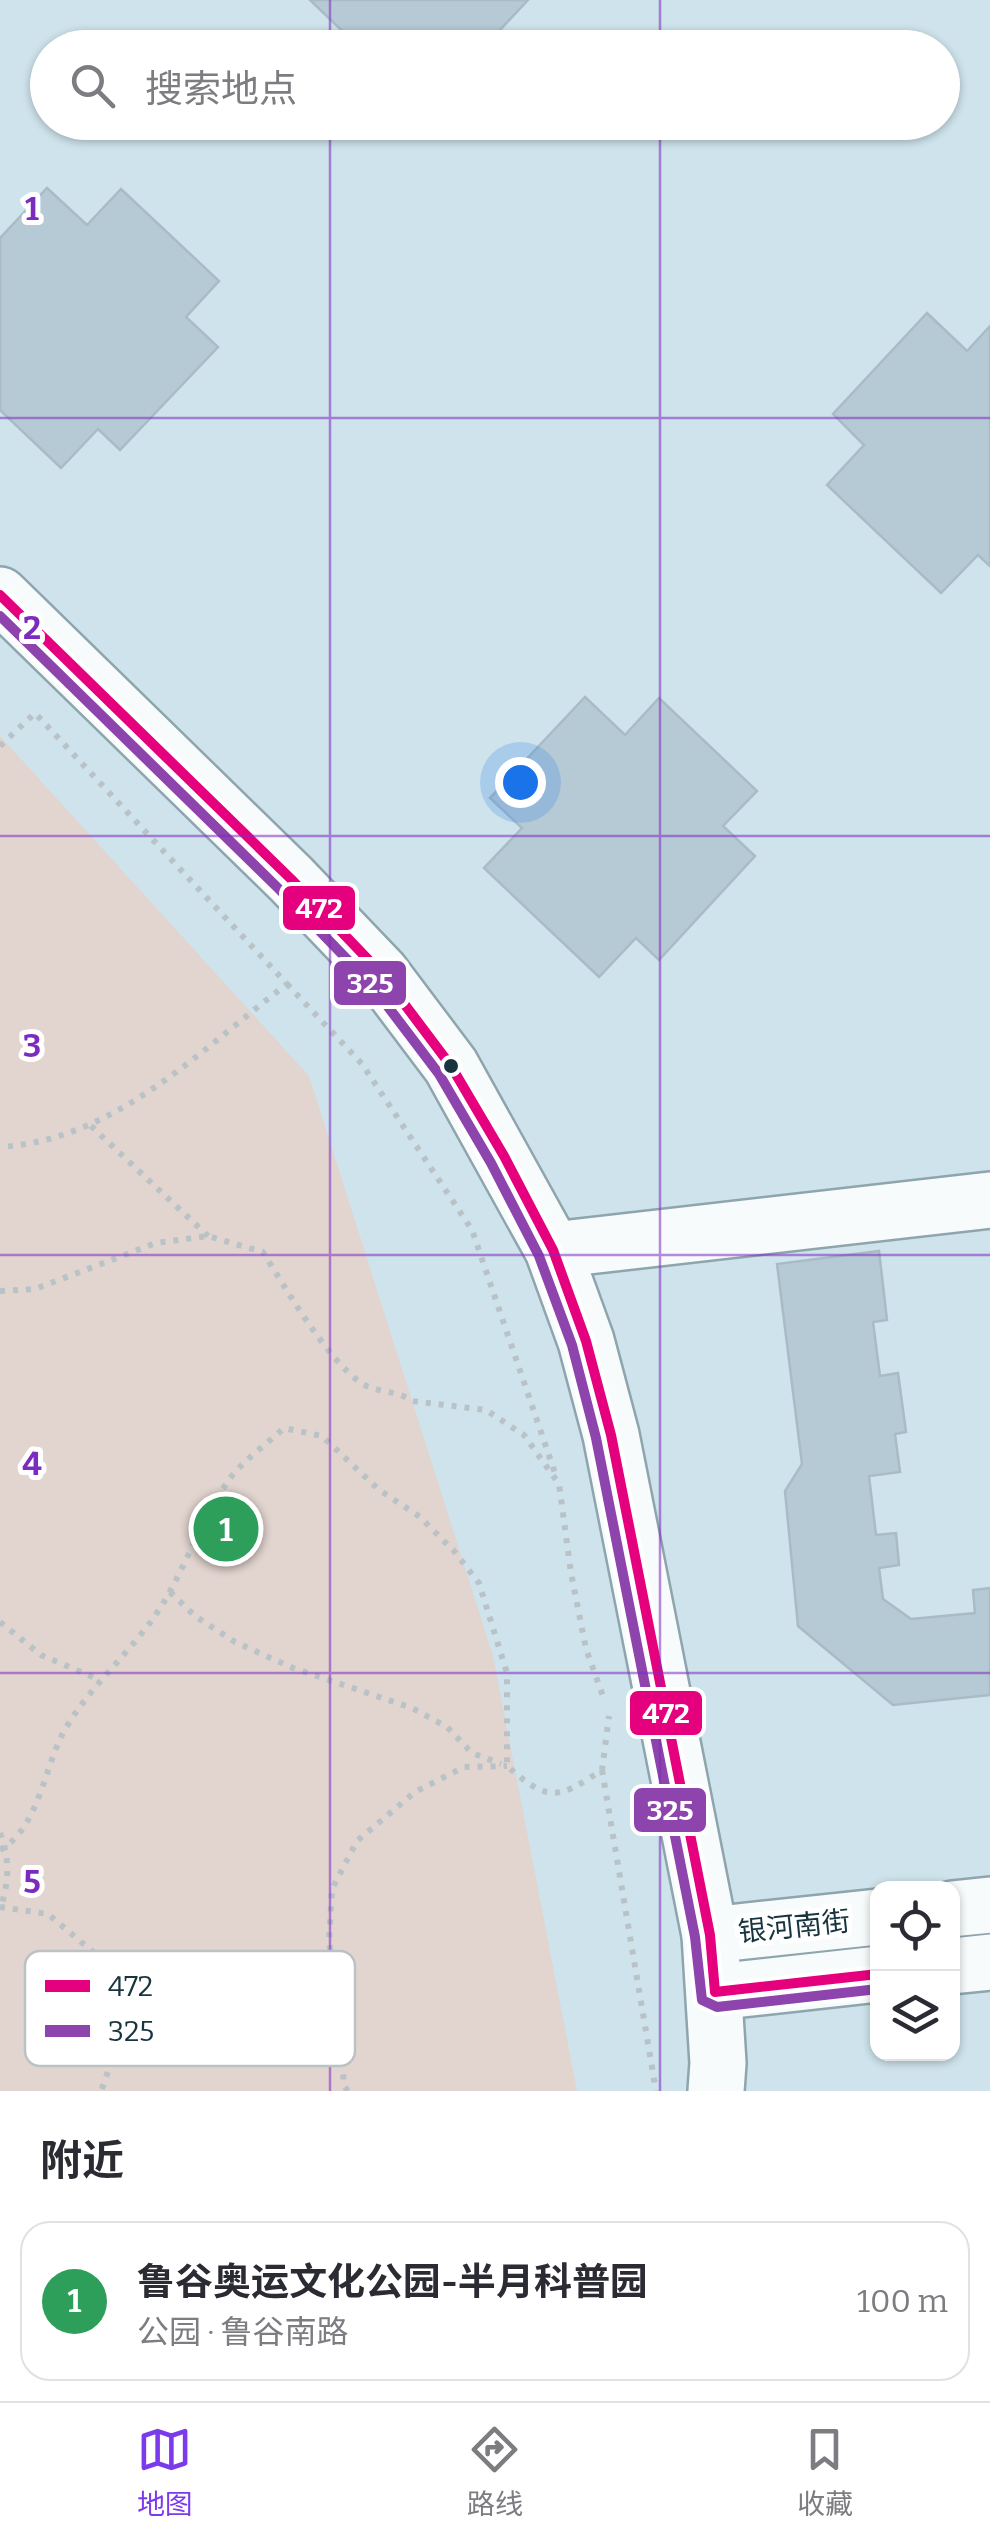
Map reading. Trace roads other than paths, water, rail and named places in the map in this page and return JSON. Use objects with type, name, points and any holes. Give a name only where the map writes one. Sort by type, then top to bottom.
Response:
[{"type":"street","points":[[0,595],[291,878],[381,973],[452,1066],[553,1250],[586,1341],[610,1435],[710,1936],[716,2091]]},
{"type":"street","points":[[553,1250],[990,1200]]},
{"type":"street","points":[[960,1909],[990,1906]]},
{"type":"street","name":"银河南街","points":[[710,1936],[870,1919]]},
{"type":"street","points":[[960,1965],[990,1962]]},
{"type":"street","name":"银河南街","points":[[715,1992],[870,1975]]},
{"type":"place","name":"鲁谷奥运文化公园-半月科普园","points":[[226,1529]]}]
